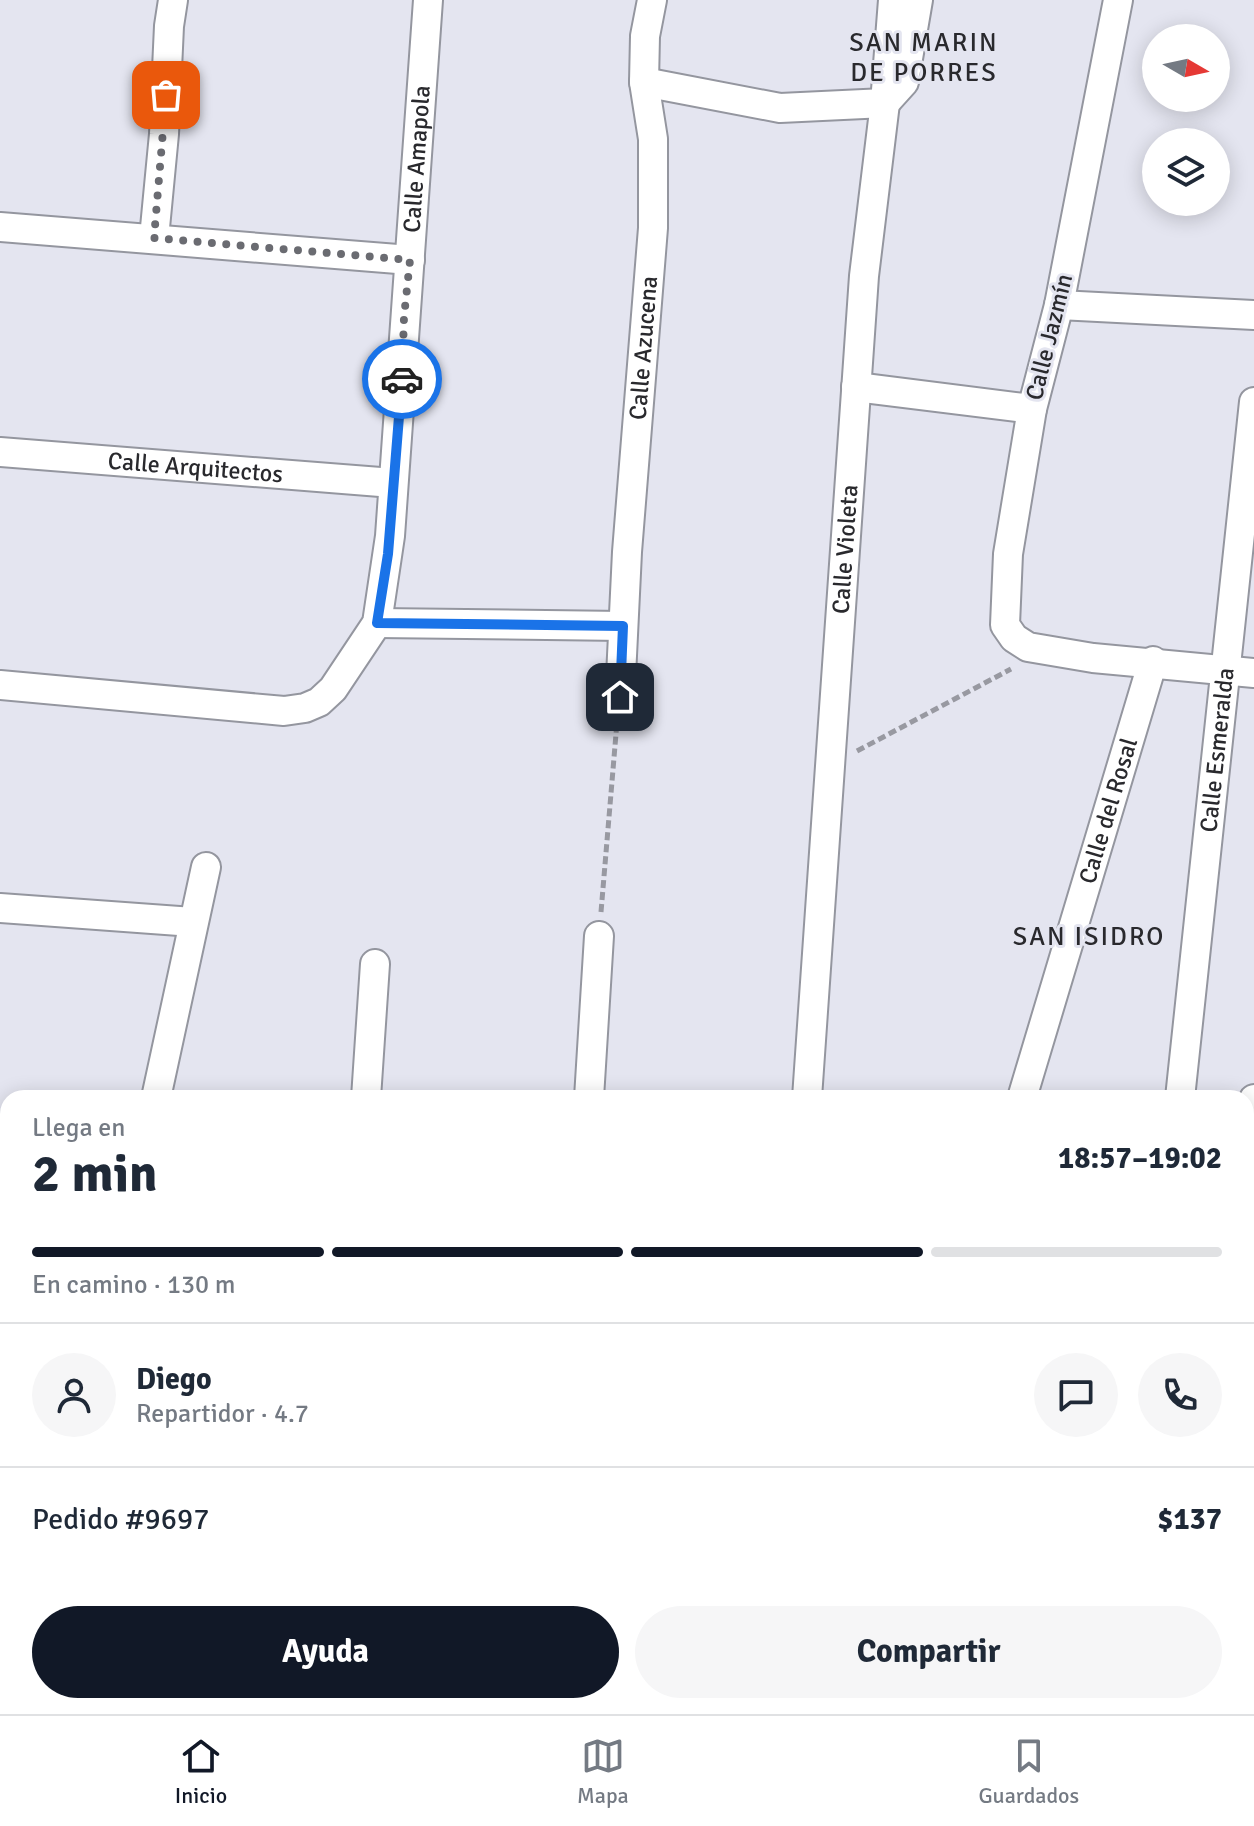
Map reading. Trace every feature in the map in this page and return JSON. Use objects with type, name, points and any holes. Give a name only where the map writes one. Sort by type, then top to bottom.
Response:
[{"type":"street","points":[[154,238],[173,0]]},
{"type":"street","name":"Calle Amapola","points":[[0,685],[284,711],[305,708],[319,702],[333,689],[377,623],[386,571],[428,0]]},
{"type":"street","name":"Calle Azucena","points":[[620,697],[653,228],[653,139],[644,82],[645,36],[652,0]]},
{"type":"street","name":"Calle Violeta","points":[[808,1090],[864,276],[885,103],[893,0]]},
{"type":"street","points":[[644,82],[780,108],[885,103],[904,82],[918,0]]},
{"type":"street","name":"Calle Jazmín","points":[[1046,650],[1028,647],[1014,638],[1005,625],[1008,554],[1032,409],[1059,305],[1118,0]]},
{"type":"street","points":[[0,227],[410,260]]},
{"type":"street","points":[[1059,305],[1254,315]]},
{"type":"street","points":[[856,387],[1032,409]]},
{"type":"street","name":"Calle Esmeralda","points":[[1181,1090],[1254,402]]},
{"type":"street","name":"Calle Arquitectos","points":[[0,452],[393,483]]},
{"type":"street","points":[[377,623],[623,626]]},
{"type":"street","points":[[1046,650],[1093,658],[1153,661],[1254,673]]},
{"type":"street","name":"Calle del Rosal","points":[[1024,1090],[1153,661]]},
{"type":"street","points":[[158,1090],[206,867]]},
{"type":"street","points":[[0,908],[193,922]]},
{"type":"street","points":[[589,1090],[599,936]]},
{"type":"street","points":[[367,1090],[375,964]]},
{"type":"path","points":[[828,767],[1046,650]]},
{"type":"path","points":[[599,936],[620,697]]},
{"type":"way so far","points":[[166,95],[154,238],[410,260],[402,379]]},
{"type":"district","name":"SAN MARIN DE PORRES","points":[[924,57]]},
{"type":"district","name":"SAN ISIDRO","points":[[1089,936]]},
{"type":"route","points":[[402,379],[390,536],[377,623],[623,626],[620,697]]}]
